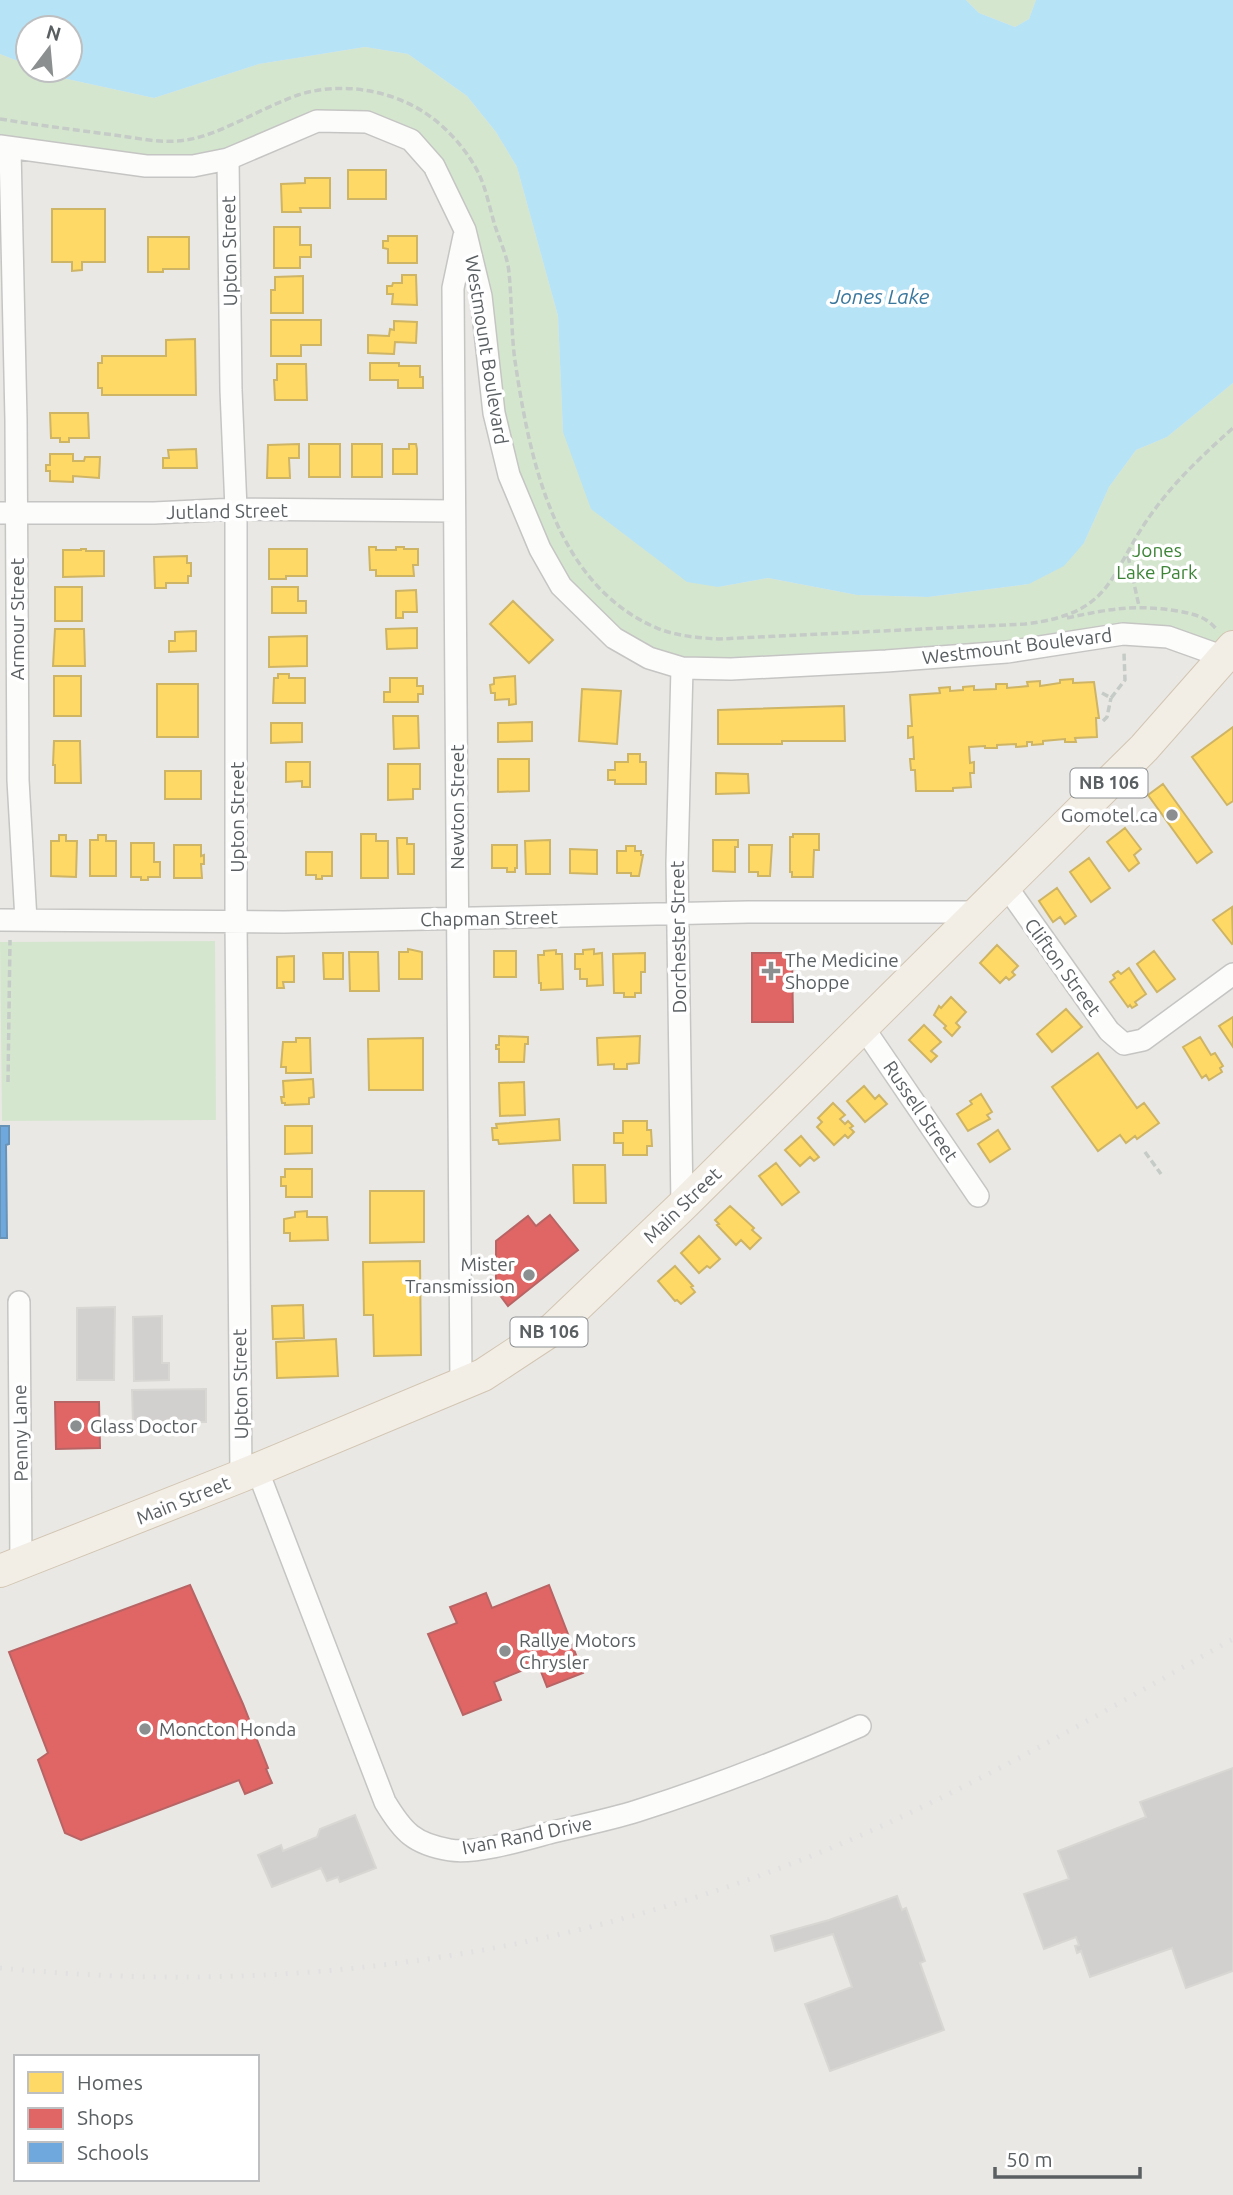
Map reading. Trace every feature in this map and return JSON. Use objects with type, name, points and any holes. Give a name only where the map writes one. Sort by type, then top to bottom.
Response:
[{"type":"main road","name":"Main Street","points":[[11,1567],[249,1473],[483,1375],[553,1329],[1006,887],[1144,748],[1228,652]]},
{"type":"street","name":"Westmount Boulevard","points":[[5,147],[146,166],[193,166],[228,159],[317,121],[367,122],[411,140],[434,166],[465,230],[481,296],[494,413],[509,475],[540,549],[561,586],[614,638],[649,658],[682,668],[731,669],[1007,652],[1123,634],[1168,637],[1228,652]]},
{"type":"street","name":"Armour Street","points":[[5,147],[8,513],[18,780],[12,920]]},
{"type":"street","name":"Upton Street","points":[[228,159],[236,509],[236,922],[249,1473]]},
{"type":"street","name":"Newton Street","points":[[461,1384],[453,288],[465,230]]},
{"type":"street","name":"Jutland Street","points":[[8,513],[154,513],[236,509],[454,511]]},
{"type":"street","name":"Dorchester Street","points":[[682,668],[677,863],[682,1206]]},
{"type":"street","name":"Clifton Street","points":[[1006,887],[1109,1031],[1124,1044],[1143,1040],[1233,974]]},
{"type":"street","name":"Chapman Street","points":[[12,920],[236,922],[748,912],[978,912]]},
{"type":"street","name":"Russell Street","points":[[863,1027],[978,1196]]},
{"type":"street","name":"Penny Lane","points":[[11,1567],[19,1302]]},
{"type":"street","name":"Ivan Rand Drive","points":[[249,1473],[385,1802],[406,1833],[424,1843],[452,1850],[476,1849],[634,1812],[759,1769],[860,1727]]},
{"type":"path","points":[[0,120],[183,141],[210,134],[298,95],[325,89],[380,93],[406,102],[429,116],[449,133],[464,151],[483,187],[509,270],[514,358],[528,435],[545,494],[563,536],[580,567],[604,593],[632,614],[660,629],[689,637],[719,639],[1025,624],[1052,621],[1069,615],[1091,603],[1103,592],[1154,510],[1207,451],[1233,428]]},
{"type":"path","points":[[1128,554],[1140,606]]},
{"type":"path","points":[[1103,721],[1107,717],[1111,698],[1125,680],[1123,634]]},
{"type":"path","points":[[1102,693],[1111,698]]},
{"type":"path","points":[[8,1082],[12,920]]},
{"type":"path","points":[[1145,1152],[1161,1174]]},
{"type":"green space","points":[[966,0],[1036,0],[1029,19],[1015,27],[979,13]]},
{"type":"green space","name":"Jones Lake Park","points":[[365,47],[408,54],[467,96],[496,132],[517,167],[558,316],[563,432],[718,587],[768,578],[857,595],[928,597],[1029,584],[1084,543],[1109,487],[1136,450],[1167,437],[1233,383],[1233,647],[1168,637],[886,661],[649,658],[561,586],[509,475],[465,230],[411,140],[317,121],[193,166],[0,146],[0,54],[14,60],[14,84],[84,83],[154,98],[259,64]]},
{"type":"green space","points":[[215,941],[216,1120],[2,1121],[0,942]]},
{"type":"water","name":"Jones Lake","points":[[0,0],[966,0],[979,13],[1015,27],[1029,19],[1036,0],[1233,0],[1233,383],[1167,437],[1136,450],[1109,487],[1084,543],[1064,566],[1029,584],[928,597],[857,595],[768,578],[718,587],[687,582],[591,509],[563,432],[558,316],[517,167],[496,132],[467,96],[408,54],[365,47],[259,64],[154,98],[84,83],[84,14],[14,14],[14,60],[0,54]]},
{"type":"building: Homes","points":[[348,170],[386,170],[386,199],[348,199]]},
{"type":"building: Homes","points":[[305,178],[330,178],[330,208],[300,208],[301,212],[282,212],[281,184],[305,183]]},
{"type":"building: Homes","points":[[52,209],[105,209],[105,262],[82,262],[82,270],[72,271],[72,262],[52,262]]},
{"type":"building: Homes","points":[[274,227],[300,227],[300,245],[311,245],[311,257],[300,257],[300,268],[274,268]]},
{"type":"building: Homes","points":[[388,236],[417,236],[417,263],[388,263],[388,249],[383,248],[383,241],[388,241]]},
{"type":"building: Homes","points":[[148,237],[189,237],[189,269],[148,272]]},
{"type":"building: Homes","points":[[402,275],[416,275],[417,305],[392,304],[393,294],[387,294],[387,286],[402,283]]},
{"type":"building: Homes","points":[[303,276],[303,313],[271,313],[271,290],[275,290],[275,277]]},
{"type":"building: Homes","points":[[271,320],[321,320],[321,345],[301,345],[301,356],[271,356]]},
{"type":"building: Homes","points":[[394,321],[417,322],[416,343],[395,342],[394,354],[368,353],[368,335],[389,336],[390,329],[394,330]]},
{"type":"building: Homes","points":[[195,339],[196,395],[102,395],[102,388],[98,388],[98,363],[102,363],[102,356],[166,356],[166,340]]},
{"type":"building: Homes","points":[[370,363],[420,366],[423,388],[398,388],[398,380],[370,380]]},
{"type":"building: Homes","points":[[277,364],[306,364],[307,400],[275,400],[274,380],[277,380]]},
{"type":"building: Homes","points":[[50,413],[88,413],[89,438],[69,438],[69,442],[60,442],[60,438],[51,438]]},
{"type":"building: Homes","points":[[299,444],[299,458],[289,458],[290,478],[267,478],[268,445]]},
{"type":"building: Homes","points":[[309,444],[340,444],[340,477],[309,477]]},
{"type":"building: Homes","points":[[352,444],[382,444],[382,477],[352,477]]},
{"type":"building: Homes","points":[[409,444],[416,444],[417,474],[393,474],[393,449],[409,449]]},
{"type":"building: Homes","points":[[196,449],[197,468],[163,468],[163,458],[169,458],[168,450]]},
{"type":"building: Homes","points":[[50,454],[73,454],[73,461],[84,461],[85,457],[100,457],[99,478],[73,476],[73,482],[50,481],[50,471],[46,471],[46,465],[50,465]]},
{"type":"building: Homes","points":[[369,547],[376,547],[376,550],[396,550],[396,547],[418,549],[418,565],[413,565],[414,576],[376,576],[376,570],[370,570]]},
{"type":"building: Homes","points":[[269,549],[307,549],[307,576],[269,579]]},
{"type":"building: Homes","points":[[63,550],[104,551],[104,576],[63,577]]},
{"type":"building: Homes","points":[[187,556],[187,563],[191,563],[188,583],[166,583],[166,588],[155,588],[154,557]]},
{"type":"building: Homes","points":[[55,587],[82,587],[82,621],[55,621]]},
{"type":"building: Homes","points":[[272,587],[298,587],[298,601],[306,601],[306,613],[272,613]]},
{"type":"building: Homes","points":[[416,590],[417,612],[403,612],[403,618],[396,618],[396,591]]},
{"type":"building: Homes","points":[[513,601],[553,640],[529,663],[490,624]]},
{"type":"building: Homes","points":[[417,628],[417,648],[387,649],[386,629]]},
{"type":"building: Homes","points":[[55,629],[84,629],[85,666],[53,666]]},
{"type":"building: Homes","points":[[196,631],[196,651],[169,652],[169,641],[175,641],[175,632]]},
{"type":"building: Homes","points":[[307,636],[307,666],[269,667],[269,637]]},
{"type":"building: Homes","points":[[278,674],[289,674],[289,678],[305,678],[305,703],[273,703],[274,678],[278,678]]},
{"type":"building: Homes","points":[[54,676],[81,676],[81,716],[54,716]]},
{"type":"building: Homes","points":[[515,676],[516,704],[509,705],[509,699],[495,700],[495,693],[491,693],[490,685],[494,684],[494,678]]},
{"type":"building: Homes","points":[[390,678],[417,678],[417,686],[423,686],[423,694],[418,694],[418,702],[384,702],[384,692],[390,692]]},
{"type":"building: Homes","points":[[1073,679],[1073,683],[1094,682],[1099,718],[1096,718],[1097,737],[1075,738],[1076,742],[1065,742],[1065,739],[1032,745],[1032,742],[1027,742],[1027,746],[1016,747],[1016,744],[997,745],[997,748],[969,747],[970,763],[974,762],[974,773],[970,773],[971,787],[953,788],[953,791],[916,791],[915,770],[911,770],[910,759],[914,759],[913,737],[908,738],[908,726],[912,726],[910,695],[940,693],[939,688],[950,687],[950,691],[974,686],[974,690],[996,689],[996,684],[1007,684],[1007,688],[1028,686],[1027,682],[1040,681],[1040,686]]},
{"type":"building: Homes","points":[[157,684],[198,684],[198,737],[157,737]]},
{"type":"building: Homes","points":[[582,689],[621,691],[617,744],[579,741]]},
{"type":"building: Homes","points":[[844,706],[845,741],[718,744],[718,710]]},
{"type":"building: Homes","points":[[393,716],[418,716],[419,748],[394,749]]},
{"type":"building: Homes","points":[[532,722],[532,741],[498,742],[498,723]]},
{"type":"building: Homes","points":[[271,723],[302,723],[302,742],[271,743]]},
{"type":"building: Homes","points":[[1233,727],[1233,801],[1227,805],[1192,757]]},
{"type":"building: Homes","points":[[54,741],[80,741],[81,783],[55,783]]},
{"type":"building: Homes","points":[[628,754],[640,754],[640,762],[646,762],[646,784],[615,784],[615,780],[608,780],[608,770],[615,770],[615,762],[628,762]]},
{"type":"building: Homes","points":[[498,759],[529,759],[529,791],[498,792]]},
{"type":"building: Homes","points":[[286,762],[310,762],[310,787],[302,787],[302,781],[286,782]]},
{"type":"building: Homes","points":[[388,764],[420,764],[420,789],[413,789],[413,799],[388,800]]},
{"type":"building: Homes","points":[[165,771],[201,771],[201,799],[165,799]]},
{"type":"building: Homes","points":[[716,773],[748,774],[749,793],[716,794]]},
{"type":"building: Homes","points":[[1163,784],[1212,852],[1197,863],[1148,795]]},
{"type":"building: Homes","points":[[1125,828],[1141,849],[1134,855],[1139,863],[1129,871],[1107,842]]},
{"type":"building: Homes","points":[[361,834],[376,834],[376,841],[388,841],[388,878],[361,878]]},
{"type":"building: Homes","points":[[793,834],[819,834],[819,850],[814,850],[813,877],[792,877],[790,837],[793,837]]},
{"type":"building: Homes","points":[[59,835],[66,835],[66,841],[77,841],[76,877],[51,876],[51,841],[59,841]]},
{"type":"building: Homes","points":[[98,835],[106,835],[106,841],[116,841],[116,876],[90,876],[90,840],[98,840]]},
{"type":"building: Homes","points":[[397,838],[407,838],[407,844],[414,844],[414,874],[398,874]]},
{"type":"building: Homes","points":[[550,840],[550,874],[526,874],[525,841]]},
{"type":"building: Homes","points":[[713,840],[738,840],[738,847],[735,847],[735,872],[713,871]]},
{"type":"building: Homes","points":[[131,843],[154,843],[154,862],[160,862],[160,877],[141,880],[141,877],[131,877]]},
{"type":"building: Homes","points":[[174,845],[201,845],[201,856],[204,855],[204,864],[201,864],[202,878],[174,878]]},
{"type":"building: Homes","points":[[492,845],[517,845],[515,872],[507,872],[507,868],[492,868]]},
{"type":"building: Homes","points":[[749,845],[772,845],[770,876],[758,876],[758,872],[749,872]]},
{"type":"building: Homes","points":[[626,846],[635,846],[635,851],[641,851],[643,855],[639,876],[617,873],[617,851],[626,851]]},
{"type":"building: Homes","points":[[570,849],[597,850],[597,874],[570,873]]},
{"type":"building: Homes","points":[[306,852],[332,852],[332,876],[316,879],[316,875],[306,875]]},
{"type":"building: Homes","points":[[1089,858],[1110,888],[1091,902],[1070,872]]},
{"type":"building: Homes","points":[[1057,888],[1076,916],[1065,924],[1060,917],[1053,922],[1039,901]]},
{"type":"building: Homes","points":[[1232,907],[1233,943],[1232,944],[1213,920]]},
{"type":"building: Homes","points":[[997,945],[1018,966],[1012,972],[1015,975],[1009,980],[1006,977],[1000,983],[980,963]]},
{"type":"building: Homes","points":[[408,949],[422,952],[422,979],[399,979],[399,952],[408,952]]},
{"type":"building: Homes","points":[[594,949],[594,954],[602,953],[603,985],[587,986],[587,979],[580,979],[580,969],[575,969],[575,954]]},
{"type":"building: Homes","points":[[556,950],[556,954],[562,954],[563,989],[541,990],[538,955],[544,955],[544,951]]},
{"type":"building: Homes","points":[[494,951],[516,951],[516,977],[494,977]]},
{"type":"building: Homes","points":[[1154,951],[1175,979],[1157,992],[1137,964]]},
{"type":"building: Homes","points":[[349,952],[378,952],[379,991],[350,991]]},
{"type":"building: Homes","points":[[323,953],[343,953],[343,979],[324,979]]},
{"type":"building: Homes","points":[[645,953],[641,993],[635,993],[635,997],[624,997],[624,993],[614,993],[613,954]]},
{"type":"building: Homes","points":[[294,956],[294,982],[283,982],[284,988],[277,988],[277,957]]},
{"type":"building: Homes","points":[[1129,968],[1146,994],[1135,1002],[1137,1005],[1132,1008],[1130,1005],[1128,1007],[1110,982],[1118,971],[1121,974]]},
{"type":"building: Homes","points":[[951,997],[966,1012],[956,1023],[960,1027],[952,1036],[934,1015],[939,1006],[941,1008]]},
{"type":"building: Homes","points":[[1066,1009],[1082,1027],[1052,1052],[1037,1034]]},
{"type":"building: Homes","points":[[1233,1017],[1233,1047],[1219,1026]]},
{"type":"building: Homes","points":[[924,1025],[941,1042],[931,1051],[937,1056],[931,1062],[909,1040]]},
{"type":"building: Homes","points":[[499,1036],[528,1037],[524,1062],[499,1062],[499,1049],[496,1049],[496,1045],[499,1045]]},
{"type":"building: Homes","points":[[640,1036],[639,1063],[627,1064],[627,1069],[614,1069],[614,1064],[598,1065],[597,1038]]},
{"type":"building: Homes","points":[[1200,1037],[1211,1055],[1215,1053],[1223,1066],[1220,1068],[1222,1072],[1209,1080],[1206,1075],[1202,1078],[1183,1047]]},
{"type":"building: Homes","points":[[296,1038],[310,1038],[311,1073],[286,1073],[286,1067],[281,1067],[283,1042],[296,1042]]},
{"type":"building: Homes","points":[[423,1038],[423,1090],[369,1090],[368,1039]]},
{"type":"building: Homes","points":[[1098,1053],[1137,1108],[1144,1103],[1159,1123],[1137,1139],[1135,1136],[1126,1143],[1120,1135],[1098,1151],[1052,1087]]},
{"type":"building: Homes","points":[[313,1079],[314,1097],[309,1098],[309,1104],[282,1103],[283,1081]]},
{"type":"building: Homes","points":[[524,1082],[525,1115],[500,1116],[499,1083]]},
{"type":"building: Homes","points":[[864,1086],[875,1099],[879,1095],[887,1104],[865,1122],[847,1101]]},
{"type":"building: Homes","points":[[981,1094],[992,1112],[987,1115],[990,1119],[968,1131],[957,1114]]},
{"type":"building: Homes","points":[[833,1103],[845,1115],[840,1119],[845,1124],[848,1121],[854,1132],[848,1138],[845,1135],[834,1145],[817,1127],[822,1122],[818,1118]]},
{"type":"building: Homes","points":[[559,1119],[560,1140],[499,1144],[498,1140],[493,1140],[492,1128],[497,1128],[496,1124]]},
{"type":"building: Homes","points":[[623,1121],[647,1121],[647,1130],[651,1130],[652,1146],[647,1146],[647,1155],[623,1155],[623,1143],[614,1143],[614,1133],[623,1133]]},
{"type":"building: Homes","points":[[285,1126],[312,1126],[312,1153],[285,1154]]},
{"type":"building: Homes","points":[[998,1130],[1010,1149],[990,1162],[978,1144]]},
{"type":"building: Homes","points":[[801,1136],[819,1157],[814,1161],[810,1157],[800,1166],[785,1150]]},
{"type":"building: Homes","points":[[776,1163],[799,1192],[782,1205],[759,1176]]},
{"type":"building: Homes","points":[[573,1165],[605,1165],[606,1203],[574,1203]]},
{"type":"building: Homes","points":[[285,1169],[312,1169],[312,1197],[286,1197],[286,1186],[281,1186]]},
{"type":"building: Homes","points":[[370,1191],[424,1191],[424,1242],[370,1243]]},
{"type":"building: Homes","points":[[730,1206],[761,1238],[750,1249],[741,1240],[736,1245],[717,1225],[719,1224],[715,1220]]},
{"type":"building: Homes","points":[[307,1211],[307,1217],[327,1217],[328,1240],[290,1241],[290,1233],[284,1233],[284,1219],[295,1217],[295,1212]]},
{"type":"building: Homes","points":[[699,1236],[720,1259],[699,1273],[681,1253]]},
{"type":"building: Homes","points":[[420,1261],[421,1355],[374,1356],[373,1315],[364,1315],[363,1262]]},
{"type":"building: Homes","points":[[675,1266],[695,1292],[681,1304],[675,1301],[658,1281]]},
{"type":"building: Homes","points":[[303,1305],[304,1338],[273,1339],[272,1306]]},
{"type":"building: Homes","points":[[336,1339],[338,1376],[277,1378],[276,1342]]},
{"type":"building: Shops","points":[[752,953],[792,953],[793,1022],[752,1022]]},
{"type":"building: Shops","points":[[550,1215],[578,1250],[508,1306],[496,1290],[496,1241],[528,1216],[536,1226]]},
{"type":"building: Shops","points":[[55,1402],[99,1402],[100,1448],[56,1449]]},
{"type":"building: Shops","name":"Moncton Honda","points":[[190,1585],[243,1704],[272,1783],[245,1794],[239,1780],[81,1840],[65,1833],[38,1760],[48,1753],[9,1652]]},
{"type":"building: Shops","name":"Rallye Motors Chrysler","points":[[549,1585],[583,1673],[547,1687],[538,1664],[494,1682],[501,1700],[463,1715],[428,1634],[457,1623],[450,1607],[486,1593],[492,1608]]},
{"type":"building: Schools","points":[[0,1126],[9,1126],[9,1144],[6,1145],[7,1238],[0,1238]]},
{"type":"building: Other","points":[[115,1307],[114,1380],[77,1380],[77,1308]]},
{"type":"building: Other","points":[[162,1316],[162,1363],[169,1363],[169,1380],[134,1381],[133,1317]]},
{"type":"building: Other","points":[[206,1389],[206,1422],[133,1423],[132,1390]]},
{"type":"building: Other","points":[[1233,1768],[1233,1971],[1186,1988],[1172,1948],[1090,1977],[1081,1951],[1077,1953],[1075,1946],[1079,1945],[1076,1937],[1044,1949],[1024,1894],[1069,1879],[1058,1851],[1146,1817],[1140,1802]]},
{"type":"building: Other","points":[[355,1815],[376,1868],[340,1882],[338,1877],[327,1881],[321,1868],[272,1887],[258,1855],[281,1845],[283,1851],[317,1837],[320,1829]]},
{"type":"building: Other","points":[[897,1896],[902,1910],[906,1908],[925,1961],[920,1963],[944,2030],[830,2071],[805,2004],[852,1987],[833,1934],[775,1951],[771,1936],[829,1920]]},
{"type":"railway","points":[[0,1968],[147,1977],[281,1974],[450,1956],[534,1940],[616,1920],[698,1897],[857,1837],[953,1792],[1048,1742],[1233,1639]]},
{"type":"place","name":"Gomotel.ca","points":[[1172,815]]},
{"type":"place","name":"The Medicine Shoppe","points":[[771,971]]},
{"type":"place","name":"Mister Transmission","points":[[529,1275]]},
{"type":"place","name":"Glass Doctor","points":[[76,1426]]},
{"type":"place","name":"Rallye Motors Chrysler","points":[[505,1651]]},
{"type":"place","name":"Moncton Honda","points":[[145,1729]]}]
